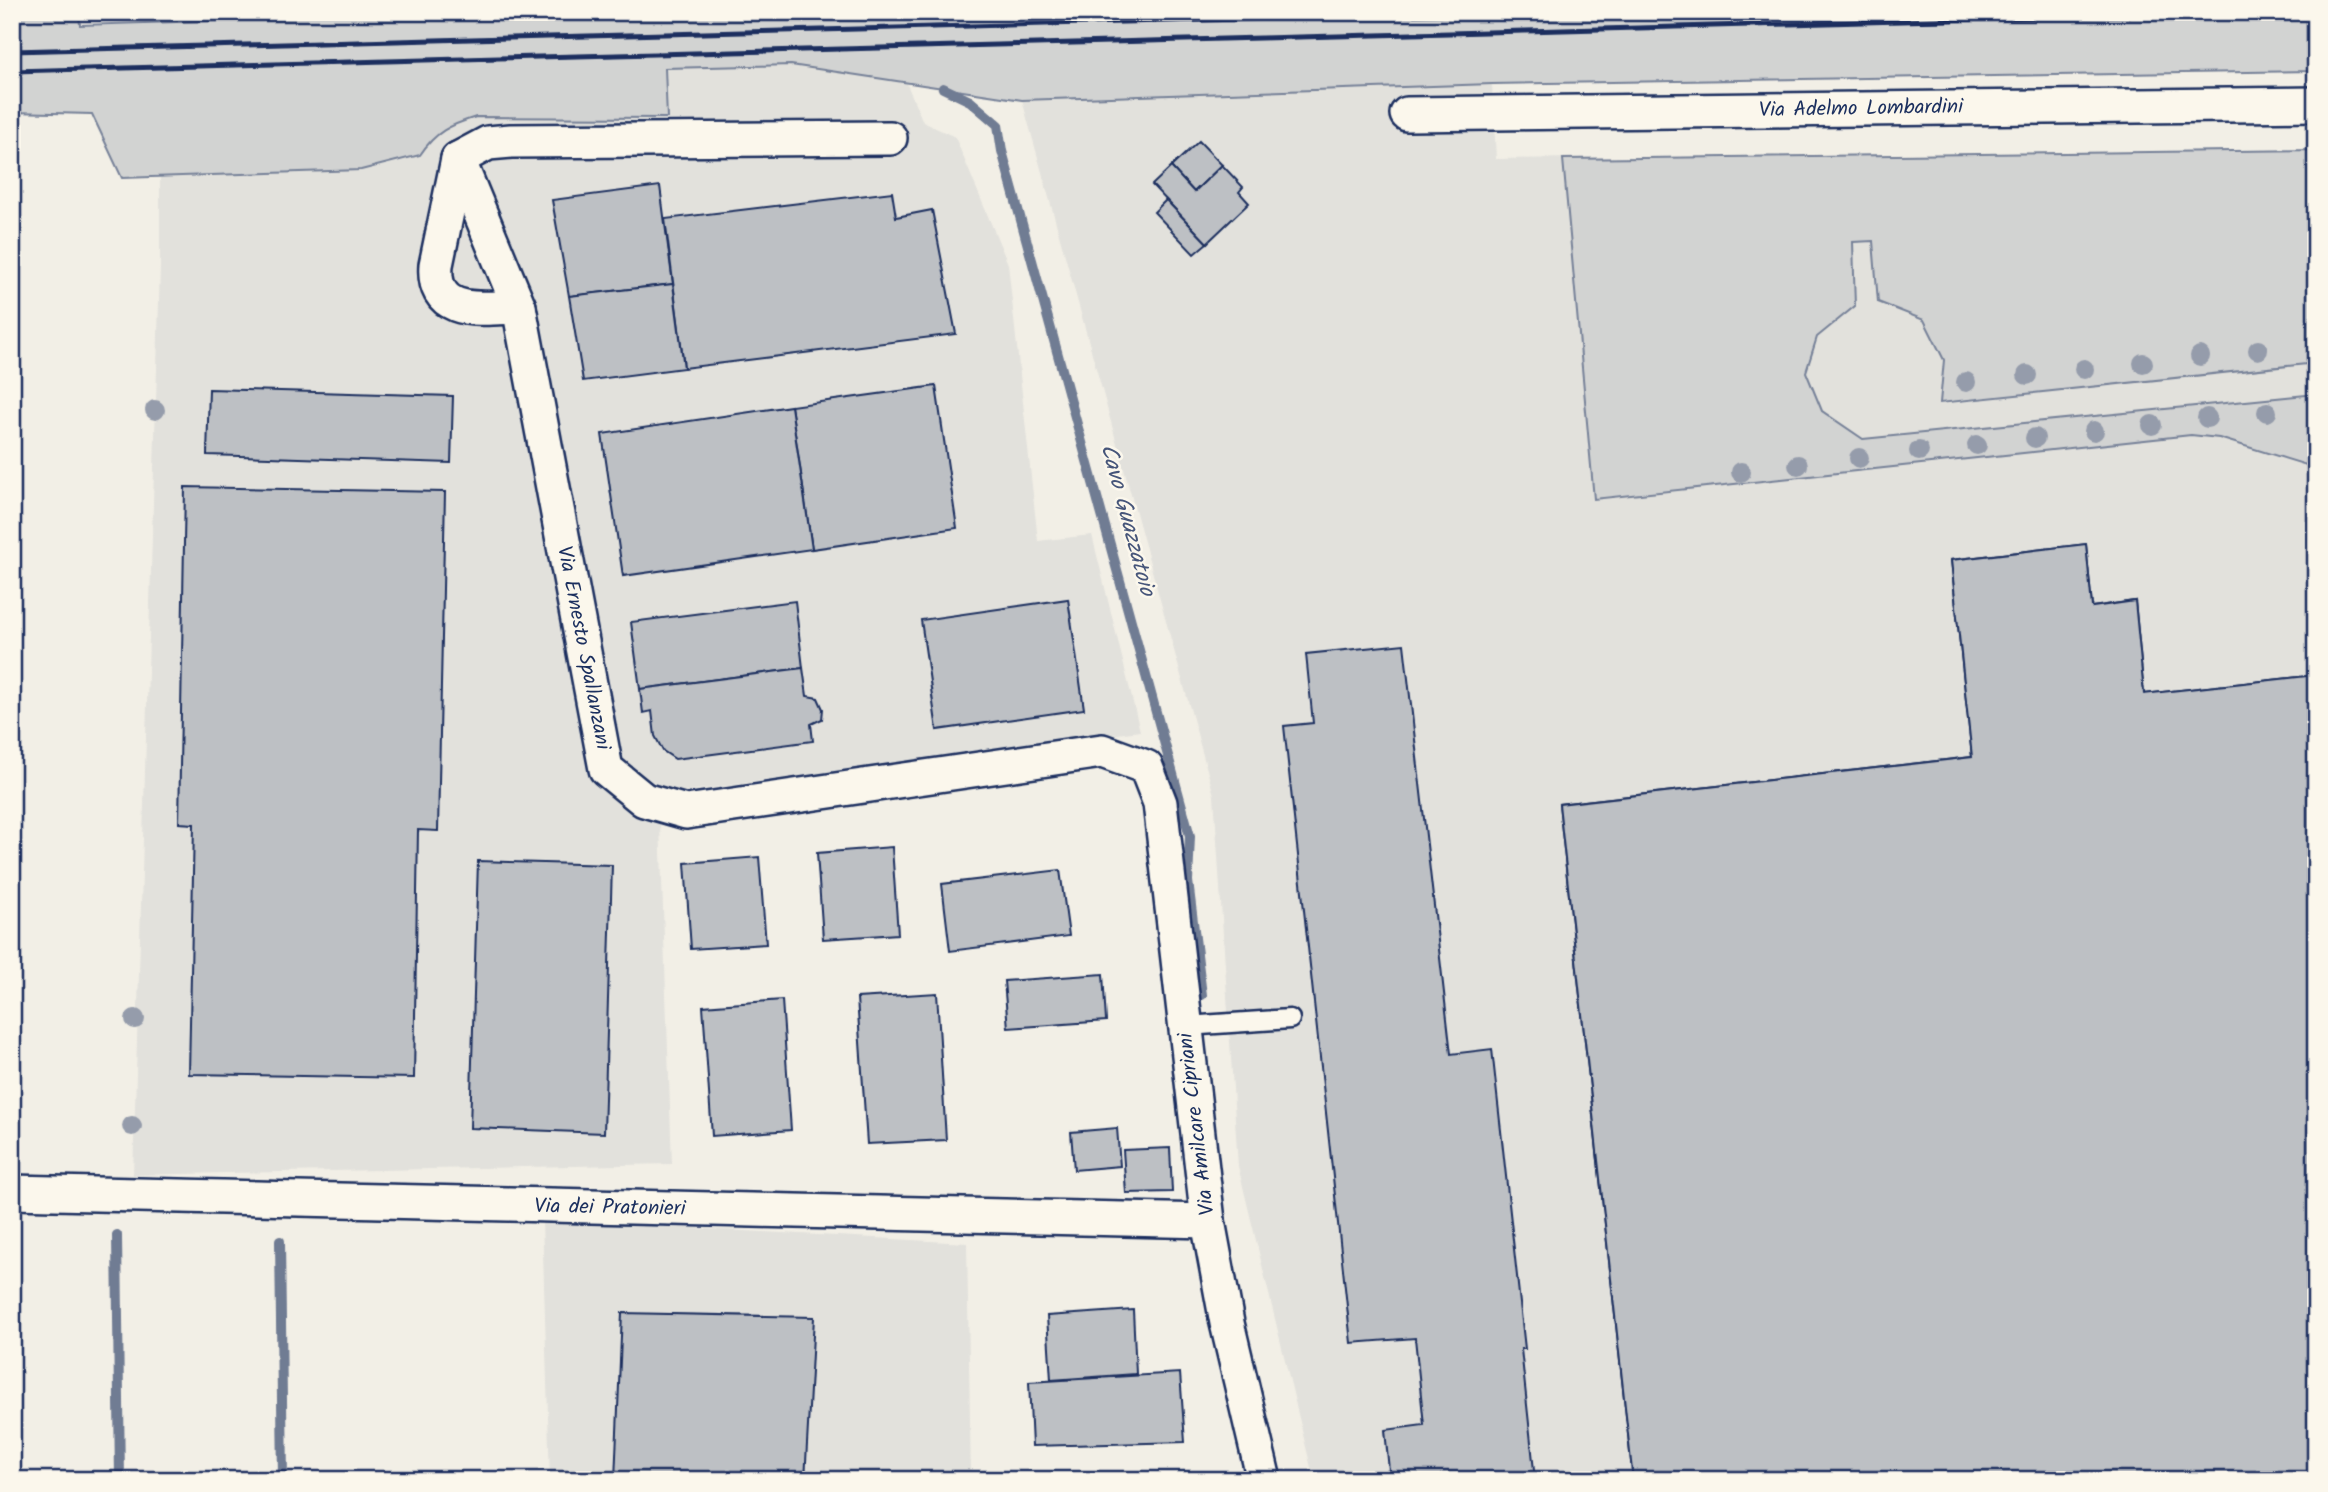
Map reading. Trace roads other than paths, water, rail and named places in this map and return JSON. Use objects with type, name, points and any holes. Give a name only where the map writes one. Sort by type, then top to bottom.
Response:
[{"type":"street","name":"Via Adelmo Lombardini","points":[[1407,114],[2316,104]]},
{"type":"street","points":[[519,307],[470,308],[453,304],[441,295],[435,277],[458,159],[488,143],[890,138]]},
{"type":"street","name":"Via Ernesto Spallanzani","points":[[458,159],[519,307],[606,769],[644,800],[686,811],[1102,751],[1146,767]]},
{"type":"street","name":"Via Amilcare Cipriani","points":[[1146,767],[1160,803],[1209,1222],[1230,1336],[1264,1480]]},
{"type":"street","name":"Via dei Pratonieri","points":[[12,1192],[1209,1222]]},
{"type":"lane","points":[[1186,1026],[1290,1019]]},
{"type":"waterway","name":"Cavo Guazzatoio","points":[[943,88],[970,101],[998,125],[1002,151],[1190,836],[1188,881],[1202,995]]},
{"type":"waterway","points":[[117,1235],[120,1480]]},
{"type":"waterway","points":[[280,1241],[283,1480]]},
{"type":"railway","points":[[12,51],[1507,12]]},
{"type":"railway","points":[[12,71],[2242,12]]}]
